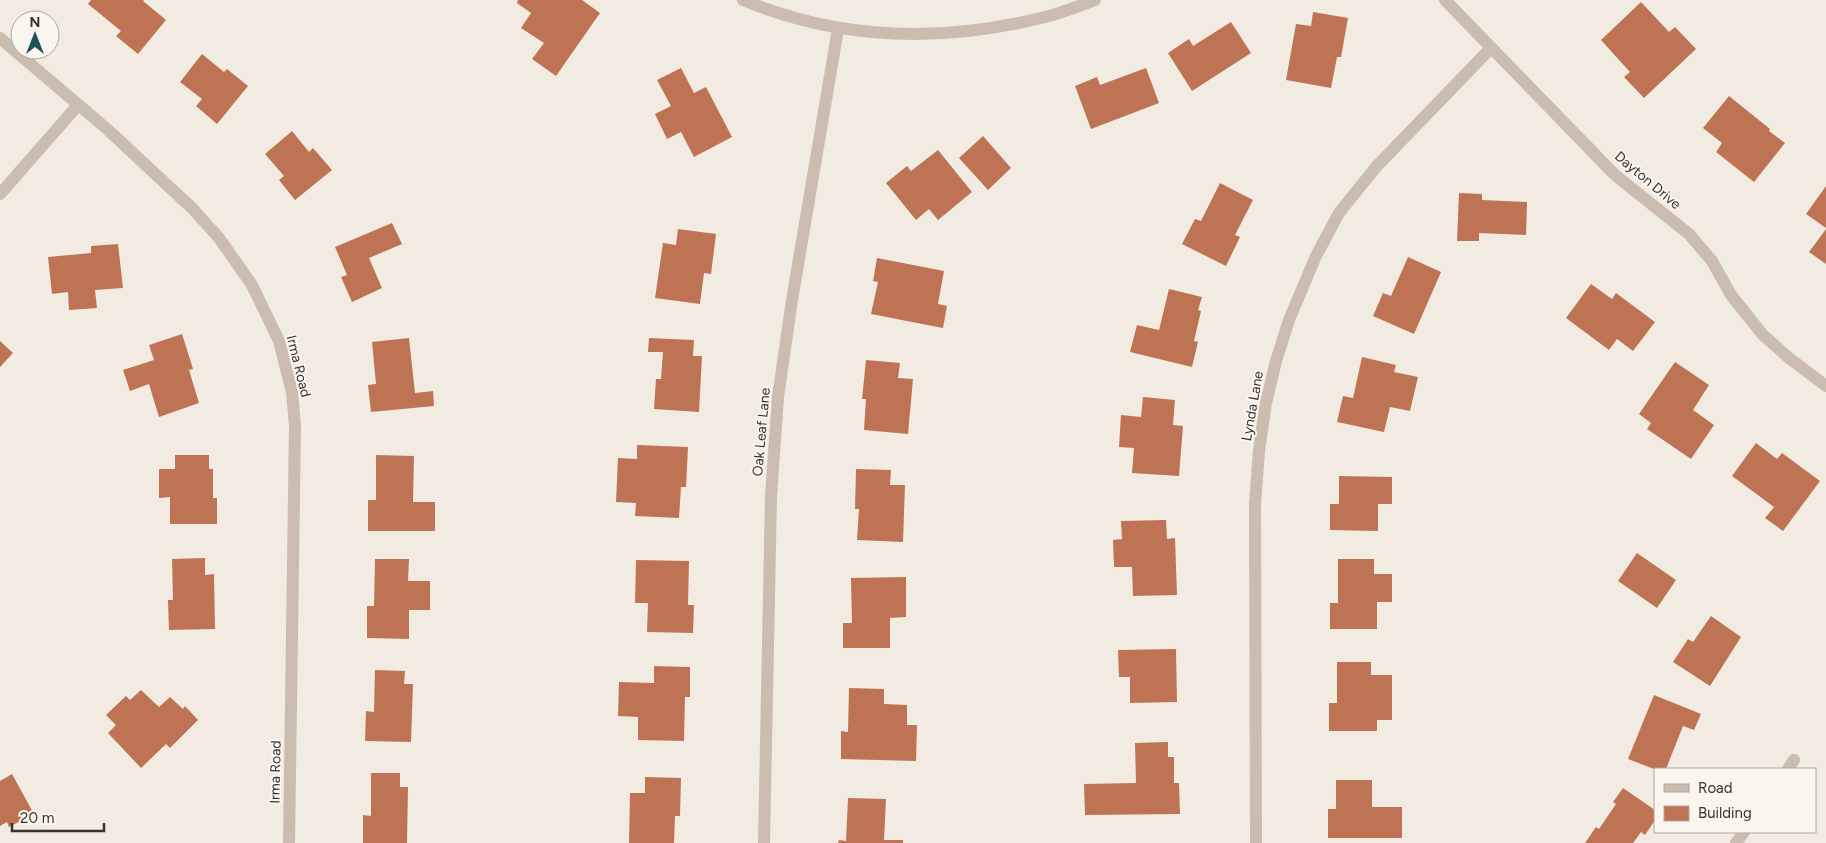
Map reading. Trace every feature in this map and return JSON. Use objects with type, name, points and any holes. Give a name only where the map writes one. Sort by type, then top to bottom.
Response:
[{"type":"street","points":[[743,0],[762,8],[825,27],[866,33],[935,35],[1003,27],[1047,17],[1095,0]]},
{"type":"street","name":"Dayton Drive","points":[[1445,0],[1616,175],[1689,234],[1712,261],[1731,295],[1763,335],[1789,358],[1826,386]]},
{"type":"street","name":"Oak Leaf Lane","points":[[764,843],[771,496],[778,397],[792,300],[838,29]]},
{"type":"street","name":"Irma Road","points":[[0,38],[194,209],[219,238],[252,285],[279,341],[292,392],[295,426],[289,843]]},
{"type":"street","name":"Lynda Lane","points":[[1256,843],[1255,504],[1266,403],[1276,361],[1289,320],[1316,256],[1339,213],[1376,168],[1491,48]]},
{"type":"street","points":[[0,194],[78,105]]},
{"type":"building","points":[[91,0],[144,0],[166,20],[138,54],[116,36],[121,31],[88,4]]},
{"type":"building","points":[[518,0],[582,0],[600,13],[556,76],[532,59],[544,43],[521,28],[531,13],[517,3]]},
{"type":"building","points":[[1641,2],[1669,32],[1675,27],[1696,49],[1644,98],[1624,77],[1630,72],[1601,40]]},
{"type":"building","points":[[1313,12],[1348,18],[1341,57],[1337,57],[1331,88],[1286,80],[1296,24],[1311,26]]},
{"type":"building","points":[[1231,22],[1251,53],[1192,91],[1168,53],[1189,39],[1193,46]]},
{"type":"building","points":[[202,54],[224,72],[227,69],[248,86],[217,124],[196,106],[202,99],[180,82]]},
{"type":"building","points":[[681,68],[694,93],[706,87],[732,137],[694,157],[681,132],[667,139],[655,114],[671,106],[657,80]]},
{"type":"building","points":[[1146,68],[1159,103],[1091,129],[1075,86],[1097,77],[1100,85]]},
{"type":"building","points":[[1729,96],[1785,143],[1754,182],[1716,152],[1722,143],[1703,128]]},
{"type":"building","points":[[292,131],[309,152],[313,148],[332,170],[295,200],[279,180],[284,176],[265,154]]},
{"type":"building","points":[[983,136],[1011,168],[988,190],[959,158]]},
{"type":"building","points":[[938,150],[972,192],[938,220],[929,209],[916,220],[886,183],[907,166],[911,171]]},
{"type":"building","points":[[1220,183],[1253,200],[1235,235],[1240,237],[1226,266],[1182,244],[1195,219],[1201,221]]},
{"type":"building","points":[[1826,186],[1826,228],[1806,214]]},
{"type":"building","points":[[1459,193],[1482,194],[1482,200],[1527,202],[1526,235],[1479,233],[1479,241],[1457,241]]},
{"type":"building","points":[[392,223],[402,244],[369,258],[382,288],[352,302],[341,277],[347,275],[335,247]]},
{"type":"building","points":[[678,229],[716,234],[711,274],[704,273],[700,304],[655,298],[663,243],[676,245]]},
{"type":"building","points":[[1826,229],[1826,264],[1809,252]]},
{"type":"building","points":[[118,244],[123,288],[95,290],[97,308],[69,310],[68,292],[52,294],[48,257],[91,253],[91,246]]},
{"type":"building","points":[[1408,257],[1441,272],[1414,334],[1373,316],[1383,293],[1391,296]]},
{"type":"building","points":[[877,258],[944,271],[938,304],[947,306],[943,328],[871,314],[878,282],[873,281]]},
{"type":"building","points":[[1591,284],[1612,299],[1616,293],[1655,322],[1633,351],[1617,339],[1609,350],[1566,318]]},
{"type":"building","points":[[1169,289],[1202,297],[1198,310],[1201,311],[1194,341],[1198,342],[1192,367],[1130,352],[1137,325],[1159,330]]},
{"type":"building","points":[[182,334],[193,369],[189,370],[199,403],[159,417],[149,384],[130,391],[123,370],[154,360],[149,345]]},
{"type":"building","points":[[409,338],[415,393],[433,391],[434,406],[371,412],[368,385],[376,384],[372,342]]},
{"type":"building","points":[[649,338],[694,340],[693,356],[702,356],[699,412],[654,409],[656,379],[661,379],[663,352],[648,352]]},
{"type":"building","points":[[0,341],[13,353],[0,367]]},
{"type":"building","points":[[1362,357],[1396,365],[1394,372],[1418,377],[1410,411],[1390,407],[1384,432],[1337,422],[1343,396],[1353,398]]},
{"type":"building","points":[[866,360],[900,363],[898,378],[913,379],[908,434],[864,430],[866,399],[862,399]]},
{"type":"building","points":[[1675,362],[1709,385],[1693,410],[1714,425],[1691,459],[1647,429],[1651,423],[1639,414]]},
{"type":"building","points":[[1143,397],[1175,400],[1173,425],[1183,426],[1179,476],[1132,473],[1134,448],[1119,447],[1121,415],[1141,417]]},
{"type":"building","points":[[1756,443],[1777,459],[1782,453],[1820,481],[1783,531],[1765,518],[1774,507],[1732,476]]},
{"type":"building","points":[[637,445],[688,447],[686,487],[681,487],[679,518],[635,516],[636,503],[616,502],[618,458],[637,459]]},
{"type":"building","points":[[175,455],[209,455],[209,469],[213,469],[213,498],[217,498],[217,524],[170,524],[170,497],[159,498],[159,469],[175,469]]},
{"type":"building","points":[[376,455],[414,456],[413,502],[435,502],[435,531],[368,531],[368,500],[376,500]]},
{"type":"building","points":[[856,469],[891,470],[890,485],[905,485],[903,542],[857,540],[859,509],[855,509]]},
{"type":"building","points":[[1339,476],[1392,477],[1392,504],[1378,504],[1378,531],[1330,530],[1330,504],[1339,504]]},
{"type":"building","points":[[1166,520],[1167,539],[1175,538],[1177,595],[1133,596],[1132,567],[1114,567],[1113,540],[1122,539],[1121,521]]},
{"type":"building","points":[[1637,553],[1676,580],[1657,608],[1618,581]]},
{"type":"building","points":[[205,558],[205,575],[214,574],[215,629],[169,630],[168,600],[173,600],[172,559]]},
{"type":"building","points":[[375,559],[409,559],[408,581],[430,581],[430,610],[409,610],[409,639],[367,638],[367,606],[374,606]]},
{"type":"building","points":[[1338,559],[1374,559],[1374,574],[1392,574],[1392,602],[1377,602],[1377,629],[1330,629],[1330,603],[1338,603]]},
{"type":"building","points":[[636,560],[689,561],[688,605],[694,605],[693,633],[647,632],[648,603],[635,603]]},
{"type":"building","points":[[906,577],[906,617],[890,618],[890,648],[843,648],[843,623],[852,623],[851,578]]},
{"type":"building","points":[[1711,616],[1741,637],[1710,686],[1673,662],[1688,639],[1693,642]]},
{"type":"building","points":[[1176,649],[1177,702],[1130,703],[1130,677],[1119,677],[1118,650]]},
{"type":"building","points":[[1337,662],[1371,662],[1371,675],[1392,675],[1392,720],[1377,720],[1377,731],[1329,731],[1329,703],[1337,703]]},
{"type":"building","points":[[654,666],[690,667],[690,697],[685,697],[684,741],[638,740],[638,717],[618,716],[619,682],[654,683]]},
{"type":"building","points":[[375,670],[405,671],[404,684],[413,684],[411,742],[365,741],[366,711],[374,712]]},
{"type":"building","points":[[849,688],[884,689],[884,704],[907,705],[907,725],[917,725],[916,761],[841,759],[841,731],[848,732]]},
{"type":"building","points":[[141,690],[159,707],[170,697],[183,709],[185,706],[198,720],[170,748],[166,744],[141,768],[108,733],[116,725],[106,715],[126,696],[130,700]]},
{"type":"building","points":[[1654,695],[1701,714],[1694,730],[1683,726],[1666,768],[1654,769],[1628,759]]},
{"type":"building","points":[[1168,742],[1168,757],[1174,757],[1174,783],[1179,783],[1180,814],[1085,815],[1084,784],[1136,783],[1135,743]]},
{"type":"building","points":[[371,773],[400,773],[400,787],[408,787],[407,843],[363,843],[363,815],[371,816]]},
{"type":"building","points":[[12,774],[34,814],[9,827],[7,822],[0,826],[0,781]]},
{"type":"building","points":[[645,777],[681,778],[680,816],[675,816],[674,843],[629,843],[630,793],[645,793]]},
{"type":"building","points":[[1336,780],[1372,780],[1372,807],[1402,807],[1402,838],[1328,838],[1328,809],[1336,809]]},
{"type":"building","points":[[1623,788],[1654,809],[1654,822],[1645,835],[1641,832],[1633,843],[1585,843],[1596,827],[1599,829],[1616,804],[1613,802]]},
{"type":"building","points":[[848,798],[886,799],[884,840],[903,840],[903,843],[838,843],[839,840],[846,841]]}]
